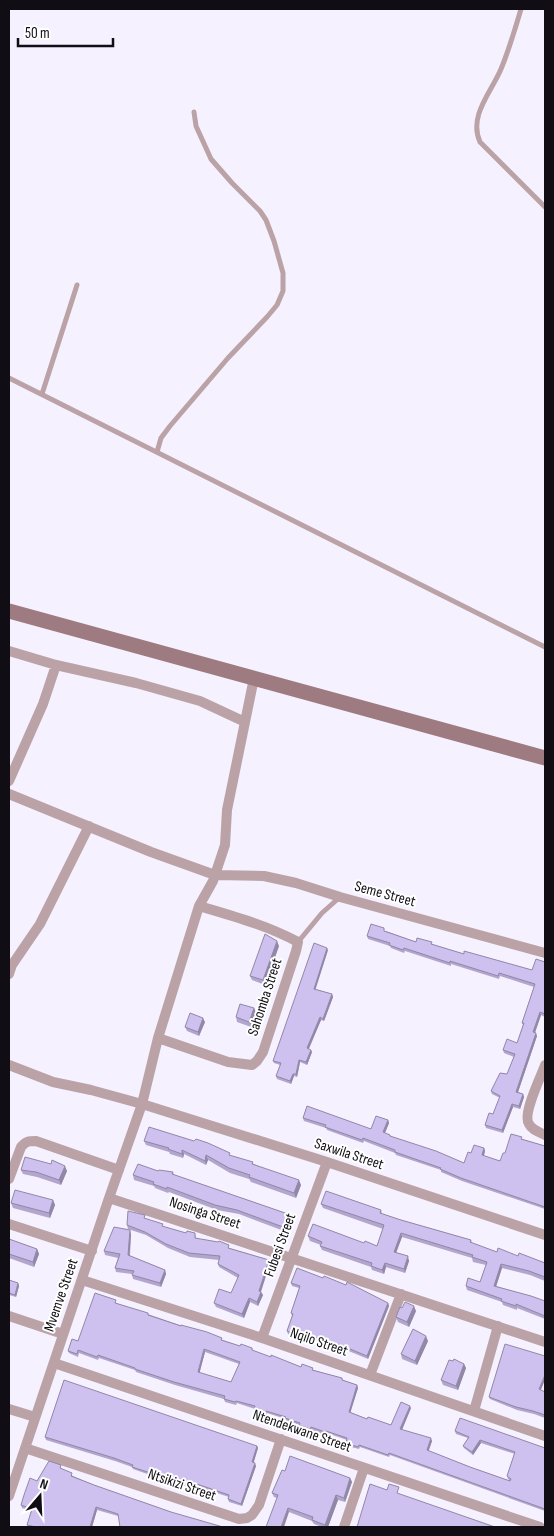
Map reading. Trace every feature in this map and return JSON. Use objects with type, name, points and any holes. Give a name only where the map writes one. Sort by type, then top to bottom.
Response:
[{"type":"main road","points":[[9,611],[545,758]]},
{"type":"street","points":[[9,651],[56,665],[136,683],[200,701],[245,722]]},
{"type":"street","points":[[9,781],[43,704],[56,665]]},
{"type":"street","points":[[142,1104],[158,1038],[199,906],[211,886],[225,845],[227,810],[254,678]]},
{"type":"street","name":"Seme Street","points":[[9,794],[150,852],[215,875],[264,876],[296,883],[340,897],[545,953]]},
{"type":"street","points":[[9,974],[12,965],[40,924],[89,826]]},
{"type":"street","points":[[199,906],[261,925],[298,942]]},
{"type":"street","name":"Sahomba Street","points":[[158,1038],[228,1062],[252,1065],[263,1052],[298,942]]},
{"type":"street","name":"Saxwila Street","points":[[9,1065],[53,1082],[142,1104],[327,1162],[545,1235]]},
{"type":"street","points":[[545,1065],[529,1106],[527,1118],[534,1130],[545,1135]]},
{"type":"street","name":"Mvemve Street","points":[[9,1496],[142,1104]]},
{"type":"street","points":[[9,1179],[21,1147],[29,1141],[36,1141],[119,1170]]},
{"type":"street","name":"Fubesi Street","points":[[262,1338],[327,1162]]},
{"type":"street","name":"Nosinga Street","points":[[109,1198],[545,1342]]},
{"type":"street","points":[[9,1224],[92,1251]]},
{"type":"street","name":"Nqilo Street","points":[[82,1280],[262,1338],[545,1436]]},
{"type":"street","points":[[370,1375],[401,1294]]},
{"type":"street","points":[[9,1316],[63,1334]]},
{"type":"street","points":[[474,1411],[498,1326]]},
{"type":"street","name":"Ntendekwane Street","points":[[54,1363],[540,1527]]},
{"type":"street","points":[[9,1409],[35,1417]]},
{"type":"street","name":"Ntsikizi Street","points":[[25,1448],[239,1519],[252,1515],[259,1505],[281,1439]]},
{"type":"street","points":[[344,1527],[364,1468]]},
{"type":"lane","points":[[521,9],[501,69],[481,107],[478,138],[545,207]]},
{"type":"lane","points":[[157,452],[167,430],[276,305],[283,290],[283,274],[266,220],[219,169],[207,152],[196,126],[194,112]]},
{"type":"lane","points":[[42,394],[77,285]]},
{"type":"lane","points":[[9,378],[545,647]]},
{"type":"lane","points":[[298,942],[322,913],[340,897]]},
{"type":"building","points":[[371,924],[384,928],[384,931],[416,942],[417,938],[464,954],[464,951],[532,970],[536,959],[545,962],[545,1014],[540,1012],[533,1032],[536,1033],[516,1092],[523,1094],[519,1106],[512,1104],[502,1130],[485,1125],[489,1113],[493,1114],[500,1096],[491,1091],[500,1073],[507,1074],[515,1054],[503,1050],[507,1039],[517,1043],[535,984],[499,973],[498,976],[389,945],[390,943],[367,936]]},
{"type":"building","points":[[265,934],[277,941],[263,980],[250,976]]},
{"type":"building","points":[[314,943],[327,948],[314,989],[332,994],[323,1019],[320,1017],[307,1048],[311,1050],[306,1062],[299,1060],[296,1074],[293,1074],[290,1081],[276,1076],[281,1063],[273,1061]]},
{"type":"building","points":[[240,1004],[254,1008],[249,1022],[236,1017]]},
{"type":"building","points":[[190,1013],[203,1018],[198,1032],[185,1027]]},
{"type":"building","points":[[307,1106],[371,1129],[376,1116],[388,1120],[383,1132],[390,1136],[436,1151],[464,1163],[468,1152],[471,1153],[474,1145],[484,1148],[482,1155],[500,1161],[503,1153],[505,1153],[511,1134],[545,1146],[545,1207],[461,1178],[441,1168],[395,1152],[395,1150],[363,1138],[362,1140],[303,1118]]},
{"type":"building","points":[[149,1127],[194,1141],[196,1139],[208,1143],[230,1153],[229,1155],[299,1180],[294,1193],[249,1177],[250,1175],[229,1168],[206,1155],[205,1161],[182,1150],[182,1154],[144,1141]]},
{"type":"building","points":[[25,1157],[51,1164],[52,1160],[65,1166],[59,1180],[36,1172],[21,1170]]},
{"type":"building","points":[[138,1164],[158,1171],[173,1172],[172,1174],[288,1214],[283,1227],[167,1187],[167,1189],[153,1184],[154,1182],[133,1175]]},
{"type":"building","points":[[15,1190],[53,1200],[49,1213],[11,1203]]},
{"type":"building","points":[[326,1191],[381,1210],[380,1213],[471,1240],[470,1242],[497,1252],[498,1248],[518,1256],[519,1253],[545,1263],[545,1277],[501,1264],[494,1286],[545,1301],[545,1316],[516,1304],[516,1306],[501,1301],[502,1299],[466,1286],[468,1278],[480,1282],[487,1262],[472,1257],[473,1255],[401,1233],[394,1252],[408,1256],[404,1269],[385,1263],[382,1270],[371,1266],[372,1263],[320,1246],[322,1242],[308,1236],[313,1224],[377,1246],[384,1225],[321,1204]]},
{"type":"building","points":[[128,1211],[145,1215],[144,1218],[163,1224],[162,1226],[186,1233],[187,1231],[195,1233],[195,1238],[219,1241],[229,1245],[228,1248],[269,1260],[257,1302],[249,1298],[242,1314],[214,1303],[219,1289],[231,1293],[239,1275],[218,1264],[220,1256],[189,1253],[127,1225]]},
{"type":"building","points":[[114,1227],[130,1230],[128,1255],[165,1270],[160,1283],[132,1275],[134,1271],[115,1268],[120,1254],[104,1251]]},
{"type":"building","points":[[9,1239],[37,1249],[33,1262],[9,1254]]},
{"type":"building","points":[[297,1268],[346,1285],[347,1282],[388,1303],[367,1356],[301,1331],[299,1336],[287,1331],[300,1286],[291,1283]]},
{"type":"building","points":[[9,1280],[18,1283],[15,1295],[9,1293]]},
{"type":"building","points":[[95,1293],[116,1300],[115,1303],[148,1313],[148,1315],[207,1332],[222,1338],[221,1340],[240,1346],[241,1344],[252,1348],[252,1350],[271,1357],[271,1355],[301,1367],[302,1364],[313,1368],[312,1370],[342,1378],[342,1380],[357,1385],[349,1412],[367,1419],[368,1417],[391,1425],[401,1402],[410,1406],[400,1429],[431,1438],[427,1450],[510,1481],[511,1479],[507,1476],[515,1452],[480,1440],[472,1452],[463,1446],[469,1437],[455,1431],[460,1418],[545,1448],[545,1509],[389,1453],[388,1455],[359,1445],[358,1447],[346,1443],[347,1438],[311,1427],[310,1429],[286,1417],[255,1409],[255,1406],[224,1399],[225,1396],[174,1382],[98,1355],[97,1357],[78,1350],[77,1354],[68,1351],[72,1339],[78,1341]],"holes":[[[204,1349],[240,1362],[231,1382],[198,1372]]]},
{"type":"building","points":[[405,1302],[414,1306],[407,1322],[396,1317],[400,1307],[402,1308]]},
{"type":"building","points":[[413,1329],[426,1336],[415,1361],[401,1354]]},
{"type":"building","points":[[505,1344],[545,1356],[545,1375],[539,1389],[545,1392],[545,1415],[489,1397]]},
{"type":"building","points":[[454,1359],[464,1364],[456,1386],[441,1380],[449,1360],[453,1361]]},
{"type":"building","points":[[64,1380],[257,1446],[252,1462],[255,1463],[241,1504],[228,1499],[229,1495],[188,1481],[187,1484],[172,1480],[132,1467],[133,1465],[114,1458],[45,1437]]},
{"type":"building","points":[[290,1456],[350,1478],[344,1498],[336,1495],[325,1525],[312,1520],[313,1517],[288,1508],[281,1527],[266,1527],[278,1495],[272,1493],[282,1470],[285,1471]]},
{"type":"building","points":[[49,1461],[61,1465],[60,1468],[72,1473],[71,1476],[94,1485],[171,1512],[223,1527],[120,1527],[118,1514],[96,1507],[90,1527],[36,1527],[27,1525],[32,1509],[21,1505],[24,1495],[30,1478],[37,1481]]},
{"type":"building","points":[[370,1484],[387,1490],[389,1484],[399,1487],[397,1493],[495,1527],[357,1527]]}]
